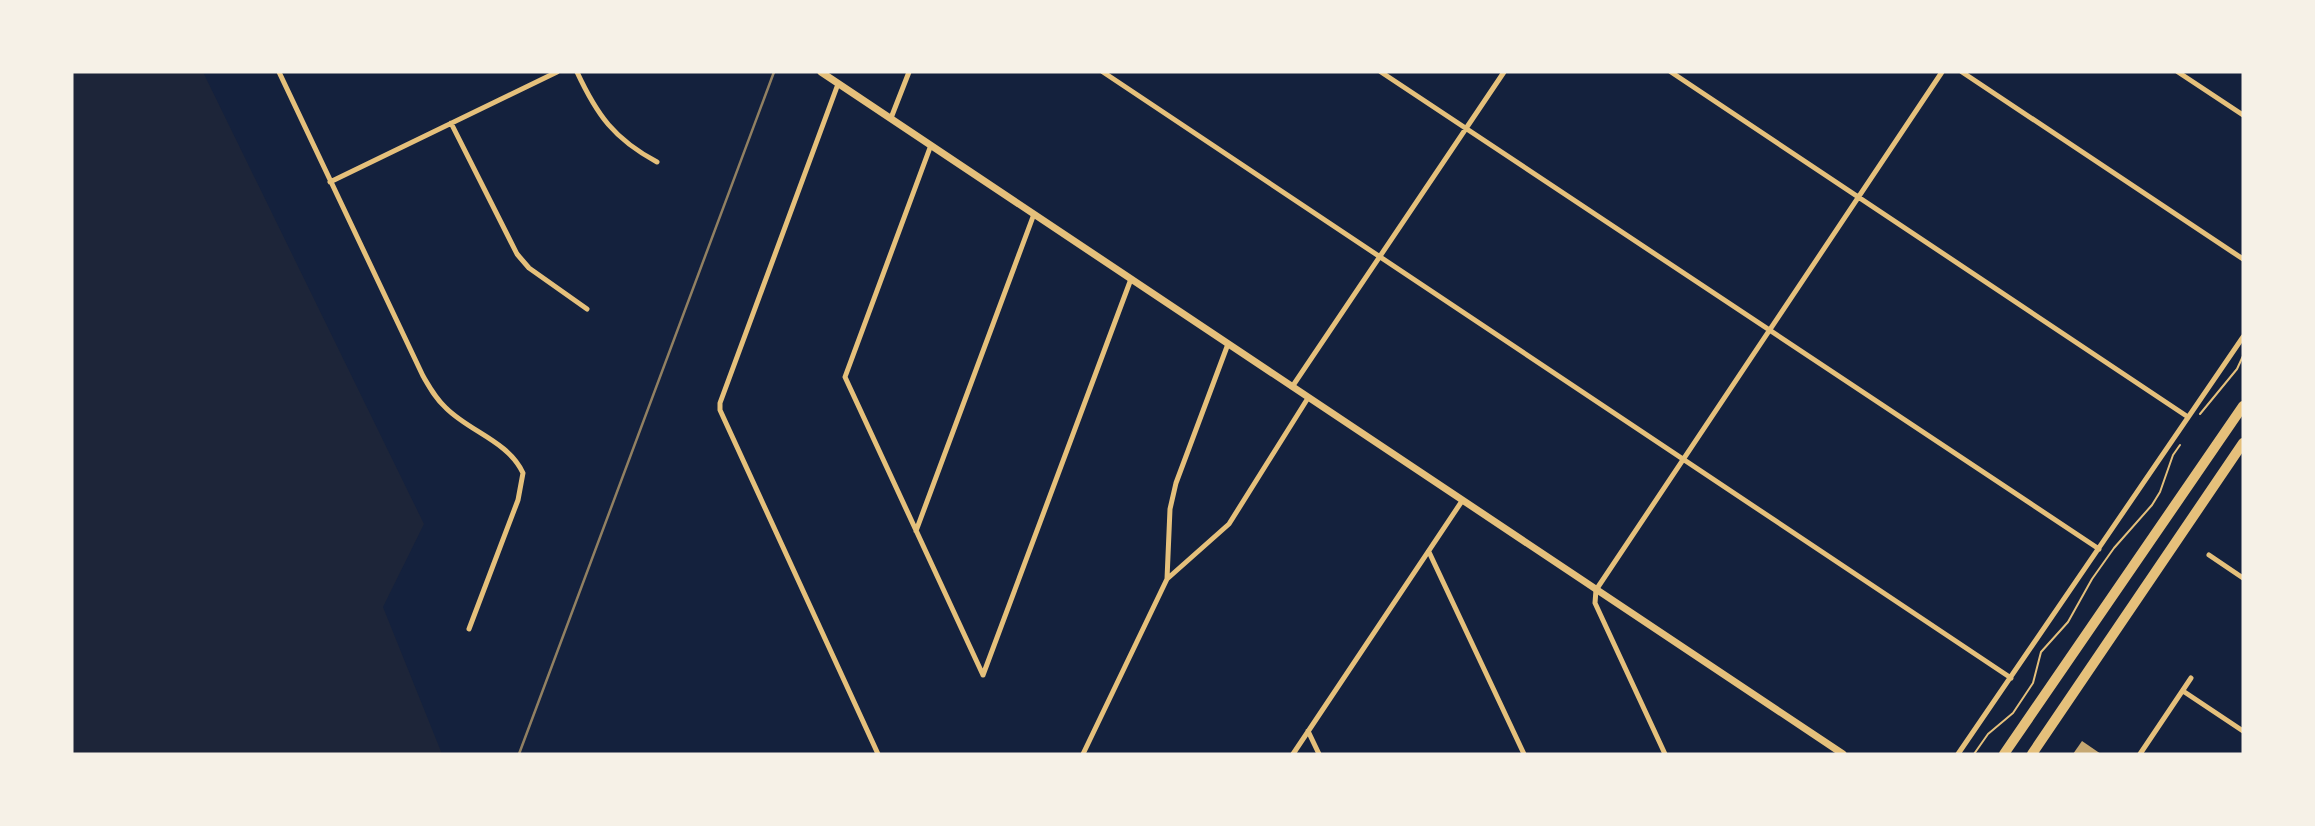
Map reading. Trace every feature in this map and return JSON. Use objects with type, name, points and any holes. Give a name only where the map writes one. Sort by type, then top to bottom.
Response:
[{"type":"highway","points":[[2004,754],[2243,406]]},
{"type":"highway","points":[[2032,754],[2243,443]]},
{"type":"street","points":[[279,72],[433,394],[447,410],[512,456],[523,472],[518,500],[469,629]]},
{"type":"street","points":[[330,182],[557,72]]},
{"type":"street","points":[[577,72],[602,120],[636,151],[657,162]]},
{"type":"street","points":[[821,72],[1843,754]]},
{"type":"street","points":[[891,118],[909,72]]},
{"type":"street","points":[[1103,72],[2011,678]]},
{"type":"street","points":[[1381,72],[2099,549]]},
{"type":"street","points":[[1292,387],[1504,72]]},
{"type":"street","points":[[1671,72],[2188,417]]},
{"type":"street","points":[[1665,754],[1595,603],[1596,590],[1942,72]]},
{"type":"street","points":[[1962,72],[2243,259]]},
{"type":"street","points":[[2178,72],[2243,115]]},
{"type":"street","points":[[838,84],[720,403],[720,410],[878,754]]},
{"type":"street","points":[[451,123],[517,254],[529,268],[587,309]]},
{"type":"street","points":[[931,145],[845,377],[983,675],[1131,279]]},
{"type":"street","points":[[916,531],[1034,214]]},
{"type":"street","points":[[1958,754],[2243,337]]},
{"type":"street","points":[[1167,579],[1170,509],[1176,483],[1228,344]]},
{"type":"street","points":[[1083,754],[1167,579],[1229,524],[1308,398]]},
{"type":"street","points":[[1293,754],[1462,501]]},
{"type":"street","points":[[1429,552],[1524,754]]},
{"type":"street","points":[[2209,555],[2243,579]]},
{"type":"street","points":[[2140,754],[2191,678]]},
{"type":"street","points":[[2183,691],[2243,731]]},
{"type":"street","points":[[1308,731],[1319,754]]},
{"type":"path","points":[[2199,416],[2243,356]]},
{"type":"path","points":[[1973,754],[1989,734],[2013,713],[2033,682],[2041,652],[2068,622],[2092,579],[2114,548],[2152,505],[2173,455],[2182,441]]},
{"type":"shaded area","points":[[72,72],[203,72],[424,524],[383,607],[442,754],[72,754]]},
{"type":"building","points":[[2082,741],[2101,754],[2073,754]]},
{"type":"railway","points":[[519,754],[774,72]]}]
